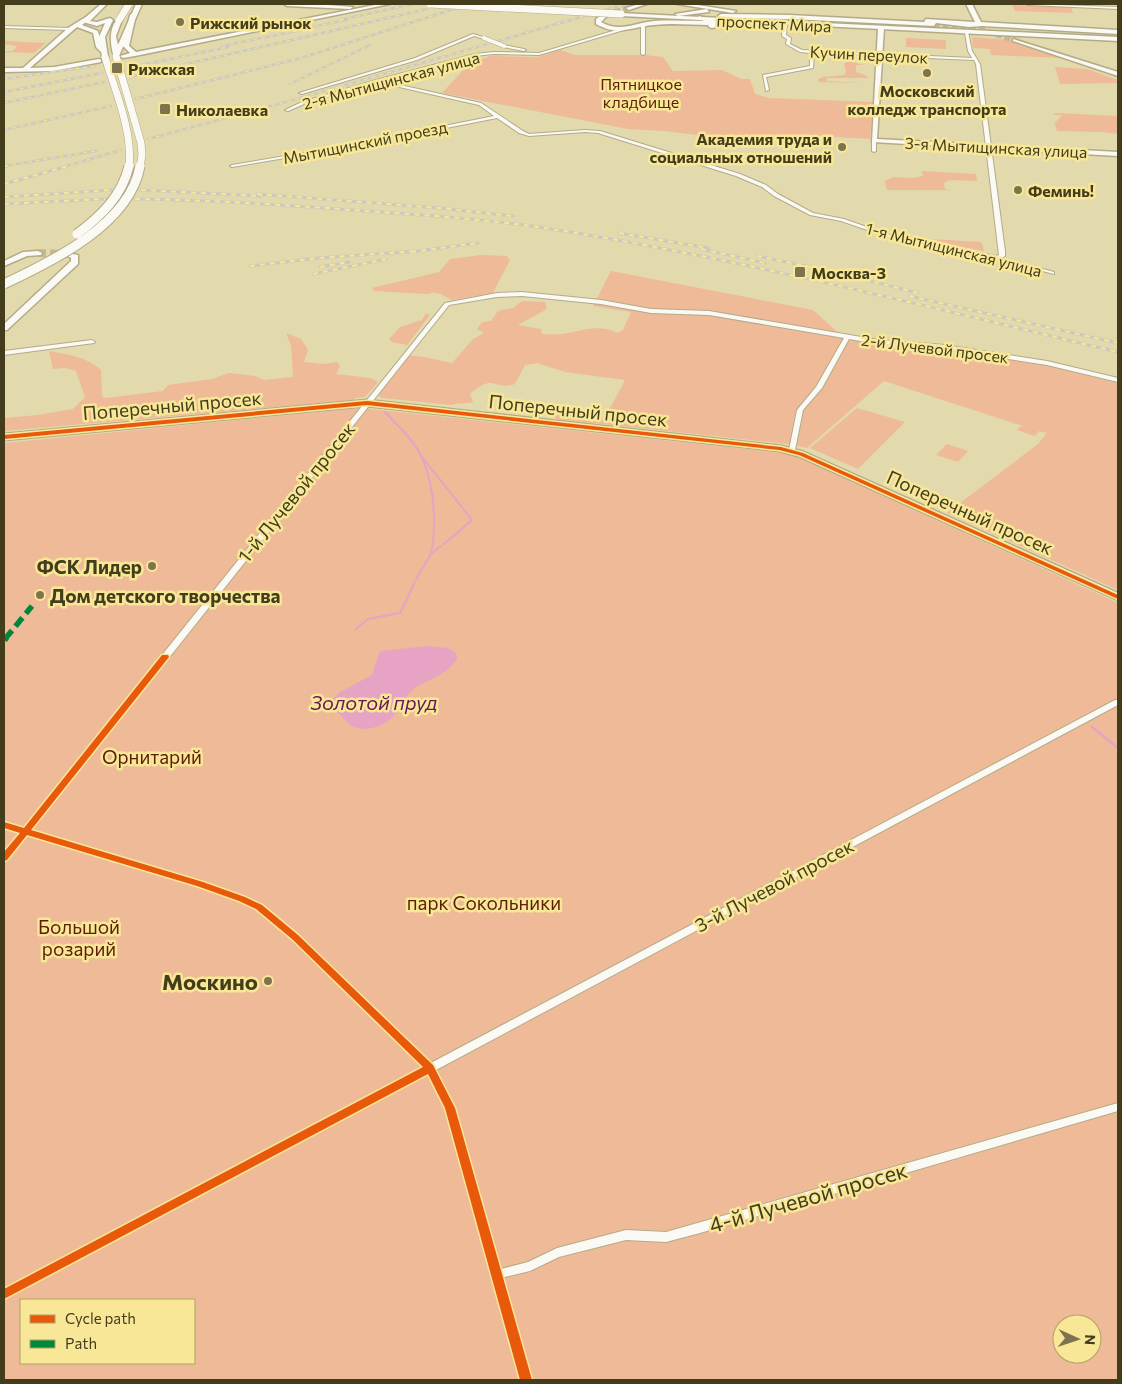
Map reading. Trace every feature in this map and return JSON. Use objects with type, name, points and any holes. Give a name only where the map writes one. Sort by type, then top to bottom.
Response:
[{"type":"main road","points":[[104,4],[89,16],[86,22],[101,24],[110,20]]},
{"type":"main road","points":[[4,276],[45,255],[82,230],[110,203],[123,183],[129,166],[130,148],[102,57],[102,37],[120,4]]},
{"type":"main road","points":[[4,284],[56,257],[94,232],[119,208],[136,183],[141,169],[142,147],[119,56],[112,36],[129,4]]},
{"type":"main road","points":[[119,56],[133,15],[139,4]]},
{"type":"main road","points":[[366,8],[387,4]]},
{"type":"main road","name":"проспект Мира","points":[[430,4],[621,14],[700,21],[785,23],[1118,40]]},
{"type":"main road","name":"проспект Мира","points":[[493,4],[956,28],[1118,34]]},
{"type":"street","points":[[287,4],[366,8]]},
{"type":"street","points":[[292,4],[297,4]]},
{"type":"street","points":[[630,10],[644,4]]},
{"type":"street","points":[[681,4],[732,11],[977,24],[1118,34]]},
{"type":"street","points":[[969,4],[977,24]]},
{"type":"street","points":[[1028,4],[1118,8]]},
{"type":"street","points":[[678,14],[701,13],[707,10],[692,5]]},
{"type":"street","points":[[334,6],[343,9],[339,13]]},
{"type":"street","points":[[119,56],[366,8]]},
{"type":"street","points":[[133,15],[126,46],[135,54]]},
{"type":"street","points":[[797,15],[831,19]]},
{"type":"street","points":[[25,70],[79,22],[89,16]]},
{"type":"street","points":[[604,16],[599,19],[598,23],[611,29]]},
{"type":"street","points":[[721,16],[934,24]]},
{"type":"street","name":"2-я Мытищинская улица","points":[[287,110],[303,103],[377,81],[481,54],[531,55],[643,24],[700,21]]},
{"type":"street","points":[[4,70],[59,68],[102,57],[96,32],[79,26],[79,22]]},
{"type":"street","name":"Кучин переулок","points":[[785,23],[784,36],[789,38],[788,44],[798,50],[976,59]]},
{"type":"street","points":[[643,24],[643,54]]},
{"type":"street","points":[[956,28],[977,24]]},
{"type":"street","points":[[4,28],[69,31],[85,29],[92,31],[97,36]]},
{"type":"street","points":[[874,151],[881,28]]},
{"type":"street","points":[[301,93],[416,59],[474,35],[520,50],[538,50],[611,29],[623,29]]},
{"type":"street","points":[[967,33],[970,51],[978,61],[1002,251],[1002,256],[997,258]]},
{"type":"street","points":[[1044,36],[1044,45],[1047,47],[1118,72]]},
{"type":"street","points":[[1015,40],[1118,72]]},
{"type":"street","points":[[767,90],[764,76],[812,67],[812,52]]},
{"type":"street","name":"1-я Мытищинская улица","points":[[377,81],[476,102],[521,132],[529,135],[585,131],[598,132],[738,175],[764,186],[776,195],[812,214],[848,221],[897,239],[997,258],[1052,272]]},
{"type":"street","name":"Мытищинский проезд","points":[[232,166],[339,148],[499,116]]},
{"type":"street","name":"3-я Мытищинская улица","points":[[874,141],[1118,154]]},
{"type":"street","points":[[4,264],[26,254],[38,253]]},
{"type":"street","points":[[4,328],[75,262],[75,257],[70,254]]},
{"type":"street","name":"1-й Лучевой просек","points":[[165,657],[447,304],[497,295],[522,294],[595,302],[651,311],[709,312],[847,337]]},
{"type":"street","name":"2-й Лучевой просек","points":[[792,450],[800,410],[819,388],[847,337],[879,342],[945,346],[1047,363],[1118,380]]},
{"type":"street","points":[[4,353],[92,342]]},
{"type":"street","name":"Поперечный просек","points":[[4,437],[367,404],[792,450],[1118,597]]},
{"type":"street","name":"3-й Лучевой просек","points":[[488,1243],[450,1108],[430,1068],[1118,702]]},
{"type":"street","name":"4-й Лучевой просек","points":[[497,1274],[530,1266],[557,1253],[626,1235],[666,1237],[700,1228],[1118,1107]]},
{"type":"green space","points":[[1012,5],[1071,7],[1073,13],[1015,11]]},
{"type":"green space","points":[[972,37],[1009,40],[1018,38],[1014,42],[1062,58],[991,55],[990,49],[973,48]]},
{"type":"green space","points":[[906,38],[946,40],[946,49],[906,47]]},
{"type":"green space","points":[[4,41],[46,43],[34,53],[4,52],[13,51],[17,46],[4,44]]},
{"type":"green space","name":"Пятницкое кладбище","points":[[560,50],[575,55],[646,55],[663,57],[673,71],[722,70],[741,79],[750,79],[755,94],[769,98],[873,102],[870,139],[804,135],[803,140],[761,138],[759,142],[628,129],[442,93],[467,66],[490,56],[537,57]]},
{"type":"green space","points":[[848,61],[864,65],[856,65],[856,72],[868,78],[828,78],[826,81],[863,83],[819,82],[818,79],[823,77],[844,75],[846,71],[844,64]]},
{"type":"green space","points":[[1055,67],[1087,69],[1118,80],[1118,83],[1060,84]]},
{"type":"green space","points":[[1054,113],[1118,116],[1118,134],[1057,131],[1054,122],[1058,123],[1056,122],[1062,115],[1055,115]]},
{"type":"green space","points":[[922,171],[976,174],[977,181],[950,180],[944,183],[945,189],[952,190],[887,190],[885,181],[893,177],[912,178],[923,176]]},
{"type":"green space","points":[[915,238],[980,242],[984,251]]},
{"type":"green space","points":[[481,255],[507,256],[510,260],[493,293],[452,300],[437,293],[374,291],[372,288],[439,272],[450,259]]},
{"type":"green space","points":[[611,271],[813,310],[844,338],[916,352],[930,352],[937,348],[1031,362],[1118,383],[1118,590],[947,513],[1038,444],[1047,433],[1039,431],[1035,436],[1017,430],[1021,426],[1032,429],[884,381],[807,448],[788,444],[557,419],[554,417],[559,414],[604,420],[625,380],[565,372],[537,363],[525,365],[515,384],[507,386],[493,383],[484,384],[470,394],[473,402],[471,403],[452,405],[382,398],[378,395],[409,356],[452,363],[473,339],[484,333],[477,329],[482,322],[491,321],[498,311],[513,308],[522,301],[545,302],[547,309],[518,325],[541,329],[542,334],[560,334],[597,328],[617,333],[623,330],[631,312],[593,306]]},
{"type":"green space","points":[[426,313],[430,315],[407,345],[392,342],[389,339],[400,327],[422,320]]},
{"type":"green space","points":[[286,333],[301,339],[308,350],[304,362],[323,364],[337,362],[340,366],[336,374],[370,378],[378,382],[365,397],[355,398],[354,400],[4,431],[4,418],[73,409],[85,397],[76,371],[65,368],[53,369],[49,351],[83,359],[101,370],[102,396],[105,398],[163,391],[168,385],[212,379],[229,373],[255,376],[264,380],[293,377],[291,346]]},
{"type":"green space","name":"парк Сокольники","points":[[361,408],[791,454],[1118,603],[1118,1380],[4,1380],[4,443]]},
{"type":"green space","points":[[857,408],[905,422],[858,469],[810,448]]},
{"type":"green space","points":[[947,444],[968,451],[958,462],[936,455]]},
{"type":"water","name":"Золотой пруд","points":[[427,646],[448,648],[456,653],[457,659],[443,673],[413,689],[393,717],[381,725],[368,729],[355,727],[349,724],[332,707],[332,700],[340,692],[372,675],[381,651]]},
{"type":"waterway","points":[[385,412],[411,439],[423,460],[430,483],[434,508],[433,544]]},
{"type":"waterway","points":[[422,457],[472,520],[444,544]]},
{"type":"waterway","points":[[431,554],[432,546]]},
{"type":"waterway","points":[[431,554],[441,546]]},
{"type":"waterway","points":[[416,579],[431,554]]},
{"type":"waterway","points":[[356,629],[368,619],[400,613],[415,582]]},
{"type":"waterway","points":[[1092,727],[1118,748]]},
{"type":"tunnel","points":[[606,15],[629,8]]},
{"type":"tunnel","points":[[934,24],[979,29],[1015,40]]},
{"type":"tunnel","points":[[38,253],[68,254]]},
{"type":"railway","points":[[340,20],[413,4]]},
{"type":"railway","points":[[136,99],[301,58],[469,4]]},
{"type":"railway","points":[[148,139],[304,97],[626,4]]},
{"type":"railway","points":[[130,77],[427,9]]},
{"type":"railway","points":[[307,28],[346,20]]},
{"type":"railway","points":[[222,46],[312,28]]},
{"type":"railway","points":[[290,84],[370,45]]},
{"type":"railway","points":[[127,68],[228,47]]},
{"type":"railway","points":[[4,79],[95,66]]},
{"type":"railway","points":[[4,92],[102,73]]},
{"type":"railway","points":[[4,103],[104,82]]},
{"type":"railway","points":[[4,130],[111,106]]},
{"type":"railway","points":[[63,167],[121,150]]},
{"type":"railway","points":[[7,166],[4,166],[96,151]]},
{"type":"railway","points":[[4,184],[68,166]]},
{"type":"railway","points":[[4,197],[111,190]]},
{"type":"railway","points":[[141,190],[262,196]]},
{"type":"railway","points":[[257,194],[439,208],[513,216]]},
{"type":"railway","points":[[4,204],[105,199]]},
{"type":"railway","points":[[135,199],[308,207],[455,218],[545,228],[617,240],[761,269],[1118,352]]},
{"type":"railway","points":[[619,233],[708,248]]},
{"type":"railway","points":[[411,252],[478,243]]},
{"type":"railway","points":[[701,249],[765,263]]},
{"type":"railway","points":[[250,266],[319,258],[417,251]]},
{"type":"railway","points":[[757,256],[831,271],[918,293]]},
{"type":"railway","points":[[313,274],[386,259]]},
{"type":"railway","points":[[320,267],[349,262]]},
{"type":"railway","points":[[909,296],[1118,343]]},
{"type":"marked path","points":[[4,640],[32,606]]},
{"type":"cycle path","points":[[4,437],[367,403],[779,448],[801,454],[1118,597]]},
{"type":"cycle path","points":[[4,858],[165,657]]},
{"type":"cycle path","points":[[4,825],[200,884],[259,907],[295,937],[430,1068],[450,1108],[526,1380]]},
{"type":"cycle path","points":[[4,1294],[430,1068]]},
{"type":"place","name":"Рижский рынок","points":[[180,22]]},
{"type":"place","name":"Рижская","points":[[117,68]]},
{"type":"place","name":"Московский колледж транспорта","points":[[927,73]]},
{"type":"place","name":"Николаевка","points":[[165,109]]},
{"type":"place","name":"Академия труда и социальных отношений","points":[[842,147]]},
{"type":"place","name":"Феминь!","points":[[1018,190]]},
{"type":"place","name":"Москва-3","points":[[800,272]]},
{"type":"place","name":"ФСК Лидер","points":[[152,566]]},
{"type":"place","name":"Дом детского творчества","points":[[40,595]]},
{"type":"place","name":"Москино","points":[[268,981]]},
{"type":"park label","name":"Орнитарий","points":[[152,756]]},
{"type":"park label","name":"Большой розарий","points":[[79,937]]}]
